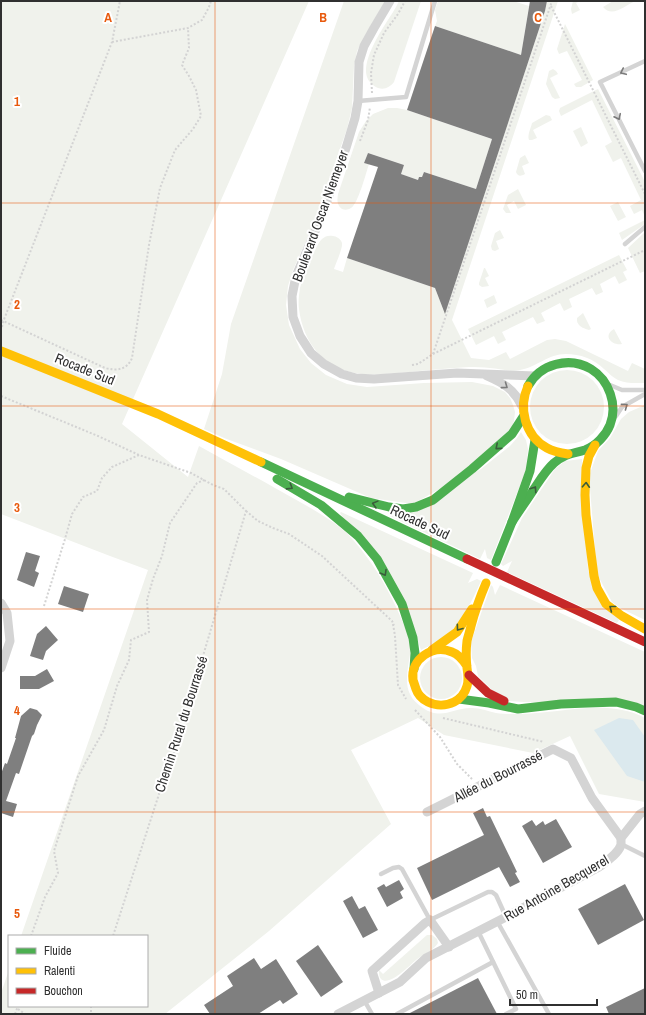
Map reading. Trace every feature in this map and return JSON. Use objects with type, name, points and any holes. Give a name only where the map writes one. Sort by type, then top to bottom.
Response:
[{"type":"main road","name":"Rocade Sud","points":[[1,351],[158,414],[645,642]]},
{"type":"main road","points":[[595,445],[582,451],[568,454],[556,452],[535,440],[527,429],[523,417],[522,406],[524,395],[528,384],[544,368],[566,362],[578,363],[589,367],[606,382],[612,395],[614,410],[611,424],[595,445],[589,456],[586,468],[586,515],[594,576],[597,588],[606,604],[622,616],[645,629]]},
{"type":"main road","points":[[313,487],[389,507],[403,509],[416,507],[433,500],[472,469],[512,434],[523,417]]},
{"type":"main road","points":[[208,438],[321,505],[358,536],[377,560],[402,604],[413,638],[415,653],[412,678],[414,687],[418,695],[425,701],[442,706],[451,704],[459,699],[465,692],[468,684],[468,639],[480,596]]},
{"type":"main road","points":[[496,562],[530,471],[535,440]]},
{"type":"main road","points":[[512,522],[547,470],[568,454]]},
{"type":"main road","points":[[414,669],[422,656],[457,632],[480,596],[486,583]]},
{"type":"main road","points":[[429,652],[438,649],[455,653],[462,659],[468,671],[488,693],[518,709]]},
{"type":"main road","points":[[459,699],[518,709],[561,704],[616,702],[645,711]]},
{"type":"street","name":"Boulevard Oscar Niemeyer","points":[[390,1],[364,46],[359,62],[358,101],[355,118],[341,163],[322,215],[296,276],[292,296],[293,317],[300,336],[311,353],[324,364],[342,374],[356,378],[374,379],[457,372],[535,376]]},
{"type":"street","name":"Boulevard Oscar Niemeyer","points":[[482,373],[499,381],[507,387],[516,396],[522,406]]},
{"type":"street","points":[[1,603],[6,613],[10,641],[1,668]]},
{"type":"street","name":"Allée du Bourrassé","points":[[427,812],[553,748],[571,758],[592,798],[621,841]]},
{"type":"street","name":"Rue Antoine Becquerel","points":[[338,1014],[400,982],[426,958],[599,867],[612,857],[640,814],[645,811]]},
{"type":"street","points":[[379,993],[372,971],[425,923],[430,920],[449,947]]},
{"type":"lane","points":[[358,101],[406,97],[435,1]]},
{"type":"lane","points":[[645,61],[600,82],[645,171]]},
{"type":"lane","points":[[625,244],[645,227]]},
{"type":"lane","points":[[606,382],[622,390],[645,390]]},
{"type":"lane","points":[[611,424],[622,407],[645,394]]},
{"type":"lane","points":[[621,841],[645,856]]},
{"type":"lane","points":[[381,874],[393,868],[399,867],[402,869],[430,920],[488,892],[492,892],[496,895],[506,917]]},
{"type":"lane","points":[[498,921],[549,1014]]},
{"type":"lane","points":[[478,931],[516,1009],[506,1014]]},
{"type":"lane","points":[[397,1014],[493,962]]},
{"type":"lane","points":[[364,1000],[372,1014]]},
{"type":"path","points":[[2,327],[2,321],[112,42],[120,1]]},
{"type":"path","points":[[112,42],[188,28],[202,20],[211,1]]},
{"type":"path","points":[[360,142],[368,120],[372,100],[371,73],[374,55],[384,33],[398,14],[405,1]]},
{"type":"path","points":[[433,354],[552,1]]},
{"type":"path","points":[[550,6],[645,194]]},
{"type":"path","points":[[2,321],[106,368],[114,370],[122,369],[128,365],[132,358],[149,245],[160,188],[175,150],[193,129],[201,116],[196,90],[190,76],[182,65],[189,48],[188,28]]},
{"type":"path","points":[[411,365],[418,364],[433,354],[645,250]]},
{"type":"path","points":[[1,396],[98,436],[139,455],[191,473],[213,486],[224,489],[258,521],[289,534],[322,556],[392,621]]},
{"type":"path","points":[[44,606],[72,513],[82,497],[97,491],[102,478],[112,467],[139,455]]},
{"type":"path","points":[[31,935],[45,897],[58,873],[54,852],[78,776],[104,730],[118,686],[129,660],[131,640],[149,632],[147,600],[162,556],[170,523],[197,483],[204,480]]},
{"type":"path","name":"Chemin Rural du Bourrassé","points":[[113,935],[160,791],[176,747],[246,511]]},
{"type":"path","points":[[417,712],[425,714]]},
{"type":"path","points":[[440,717],[547,743],[553,748]]},
{"type":"path","points":[[15,1014],[18,1007],[25,1014]]},
{"type":"shaded area","points":[[1,1],[309,1],[122,424],[188,477],[199,446],[310,507],[345,531],[372,564],[387,589],[400,616],[410,644],[407,677],[408,690],[416,703],[430,712],[442,713],[472,708],[498,713],[530,714],[581,708],[597,708],[630,712],[645,718],[645,802],[599,794],[570,736],[533,753],[444,735],[418,718],[351,750],[391,824],[269,931],[165,1014],[1,1014],[1,993],[8,973],[8,1007],[148,1007],[148,935],[21,935],[148,570],[1,514]]},
{"type":"shaded area","points":[[344,1],[385,1],[357,51],[354,66],[352,108],[347,129],[316,218],[293,270],[288,286],[286,305],[289,325],[300,349],[311,363],[326,375],[347,384],[367,387],[424,383],[472,382],[493,386],[505,392],[510,398],[515,412],[514,421],[510,432],[452,482],[413,504],[371,498],[281,459],[204,429],[222,374],[231,324]]},
{"type":"shaded area","points":[[399,1],[421,1],[394,82],[387,88],[378,88],[371,83],[367,76],[366,66],[374,45]]},
{"type":"shaded area","points":[[438,1],[513,1],[529,6],[521,55],[435,26],[437,21],[435,10]]},
{"type":"shaded area","points":[[547,1],[558,1],[452,320],[471,358],[489,360],[506,352],[510,359],[547,340],[555,339],[566,341],[628,371],[632,363],[645,369],[645,383],[632,383],[618,380],[600,365],[591,360],[582,356],[571,354],[554,356],[532,366],[513,371],[485,367],[469,367],[385,374],[361,374],[339,368],[328,362],[318,353],[308,338],[301,321],[299,309],[300,288],[306,270],[319,242],[326,236],[336,237],[340,239],[342,243],[334,269],[343,272],[347,258],[435,288],[443,309],[446,310],[545,11]]},
{"type":"shaded area","points":[[573,1],[580,1],[576,3],[580,10],[572,14],[571,9]]},
{"type":"shaded area","points":[[613,1],[635,1],[619,10],[614,11],[607,10],[603,7]]},
{"type":"shaded area","points":[[565,24],[593,80],[581,87],[576,87],[574,84],[582,80],[567,51],[559,54],[557,49]]},
{"type":"shaded area","points":[[553,69],[558,74],[550,78],[560,98],[555,99],[552,97],[546,84],[549,71]]},
{"type":"shaded area","points":[[598,89],[645,182],[645,217],[642,210],[634,214],[630,206],[641,200],[621,158],[613,162],[605,146],[612,142],[592,100],[561,116],[559,111],[560,108]]},
{"type":"shaded area","points":[[388,108],[407,110],[492,139],[476,189],[424,172],[422,177],[419,177],[418,180],[401,174],[404,165],[368,153],[364,163],[369,164],[362,188],[356,201],[351,208],[344,210],[342,209],[338,203],[338,194],[359,132],[366,121],[373,114]]},
{"type":"shaded area","points":[[546,115],[550,116],[552,120],[533,130],[537,138],[529,140],[532,123]]},
{"type":"shaded area","points":[[581,127],[588,143],[581,147],[573,131]]},
{"type":"shaded area","points":[[525,155],[529,163],[522,166],[525,174],[521,176],[516,172],[520,158]]},
{"type":"shaded area","points":[[518,189],[526,205],[518,209],[514,201],[507,205],[511,213],[506,213],[503,209],[508,195]]},
{"type":"shaded area","points":[[618,202],[626,217],[618,221],[610,206]]},
{"type":"shaded area","points":[[645,220],[645,224],[622,240],[619,233]]},
{"type":"shaded area","points":[[500,230],[504,238],[496,241],[499,249],[495,251],[492,250],[491,246],[495,233]]},
{"type":"shaded area","points":[[645,232],[645,271],[640,273],[628,248]]},
{"type":"shaded area","points":[[619,255],[627,270],[623,272],[627,280],[619,284],[615,276],[600,284],[603,292],[596,295],[592,288],[569,299],[572,307],[564,311],[560,303],[541,313],[545,321],[537,324],[533,317],[502,332],[506,340],[498,344],[494,336],[476,345],[468,329]]},
{"type":"shaded area","points":[[484,268],[489,276],[485,278],[489,286],[482,287],[479,283]]},
{"type":"shaded area","points":[[494,295],[497,303],[487,308],[484,300]]},
{"type":"shaded area","points":[[583,313],[591,329],[589,330],[577,323],[577,318]]},
{"type":"shaded area","points":[[614,329],[622,344],[612,342],[610,340],[610,332]]},
{"type":"shaded area","points":[[560,370],[574,370],[588,376],[598,386],[604,400],[604,414],[598,428],[588,438],[574,444],[560,444],[546,438],[536,428],[530,414],[530,400],[536,386],[546,376]]},
{"type":"shaded area","points":[[645,405],[645,620],[620,608],[612,602],[597,574],[589,476],[598,451],[610,438],[621,419],[629,412]]},
{"type":"shaded area","points":[[521,432],[526,440],[528,449],[526,470],[491,560],[487,558],[485,549],[480,559],[390,516],[392,514],[404,514],[481,469],[510,446]]},
{"type":"shaded area","points":[[582,459],[588,571],[619,620],[617,623],[507,572],[512,561],[503,566],[501,564],[522,518],[555,469],[565,461]]},
{"type":"shaded area","points":[[341,512],[473,573],[468,583],[477,579],[481,581],[463,616],[450,632],[432,645],[421,650],[408,612],[340,513]]},
{"type":"shaded area","points":[[491,585],[495,595],[500,585],[645,652],[645,706],[509,701],[498,696],[478,676],[476,666],[472,658],[471,642]]},
{"type":"shaded area","points":[[437,657],[445,657],[453,660],[459,666],[462,678],[459,690],[453,696],[445,699],[437,699],[429,696],[423,690],[420,682],[420,674],[423,666],[429,660]]},
{"type":"shaded area","points":[[619,718],[633,720],[645,737],[645,782],[627,776],[594,730]]},
{"type":"shaded area","points":[[427,935],[432,935],[437,939],[438,943],[434,948],[394,978],[385,981],[381,979],[379,976],[379,970],[383,974]]},
{"type":"building","points":[[530,1],[547,1],[545,11],[445,314],[435,288],[347,258],[378,167],[364,163],[368,153],[404,165],[401,174],[418,180],[419,177],[422,177],[424,172],[476,189],[492,139],[407,110],[435,26],[521,55]]},
{"type":"building","points":[[26,552],[40,556],[35,571],[39,573],[34,587],[17,580]]},
{"type":"building","points":[[64,586],[89,594],[83,612],[58,604]]},
{"type":"building","points":[[46,626],[58,640],[46,651],[43,660],[30,656],[37,634]]},
{"type":"building","points":[[47,669],[54,681],[39,689],[20,689],[20,676],[35,676]]},
{"type":"building","points":[[30,708],[37,710],[42,715],[32,736],[19,774],[16,773],[6,801],[17,804],[13,817],[1,813],[1,774],[5,763],[7,764],[16,738],[21,716]]},
{"type":"building","points":[[483,808],[487,817],[490,816],[517,872],[515,873],[520,882],[510,887],[499,867],[432,900],[417,868],[484,835],[473,813]]},
{"type":"building","points":[[556,819],[572,847],[543,863],[522,826],[532,820],[536,826],[543,821],[545,825]]},
{"type":"building","points":[[399,880],[404,889],[400,892],[403,898],[387,907],[377,888],[384,884],[386,887]]},
{"type":"building","points":[[625,884],[644,920],[598,945],[578,909]]},
{"type":"building","points":[[352,896],[359,909],[365,906],[378,930],[363,938],[343,901]]},
{"type":"building","points":[[318,945],[343,982],[321,997],[296,961]]},
{"type":"building","points":[[254,958],[261,969],[276,959],[298,994],[283,1004],[280,1000],[258,1014],[210,1014],[204,1005],[233,986],[227,976]]},
{"type":"building","points":[[478,978],[497,1014],[408,1014]]},
{"type":"building","points":[[645,988],[645,1014],[609,1014],[606,1007]]},
{"type":"traffic: fast","points":[[512,522],[551,466],[562,457],[585,450],[600,440],[610,425],[613,409],[610,394],[603,380],[591,369],[582,365],[574,363],[556,364],[540,372],[533,378],[528,386]]},
{"type":"traffic: fast","points":[[349,497],[403,509],[416,507],[433,500],[472,469],[512,434],[523,417]]},
{"type":"traffic: fast","points":[[496,562],[530,471],[535,440]]},
{"type":"traffic: fast","points":[[261,462],[467,559]]},
{"type":"traffic: fast","points":[[277,479],[321,505],[358,536],[377,559],[402,604],[413,638],[415,653],[414,669]]},
{"type":"traffic: fast","points":[[459,699],[518,709],[561,704],[616,702],[645,711]]},
{"type":"traffic: slow","points":[[1,351],[158,414],[261,462]]},
{"type":"traffic: slow","points":[[528,386],[525,394],[524,412],[526,421],[533,436],[539,443],[547,448],[568,454]]},
{"type":"traffic: slow","points":[[595,445],[589,456],[586,468],[585,495],[586,515],[597,588],[606,604],[622,616],[645,629]]},
{"type":"traffic: slow","points":[[467,666],[465,664],[462,659],[456,654],[445,650],[437,650],[424,655],[415,666],[413,672],[413,680],[416,689],[422,698],[428,702],[441,705],[454,702],[464,693],[468,679],[466,658],[467,641],[476,609],[486,583]]},
{"type":"traffic: slow","points":[[432,650],[457,632],[472,609]]},
{"type":"traffic: jam","points":[[467,559],[645,642]]},
{"type":"traffic: jam","points":[[469,675],[488,693],[504,701]]}]
